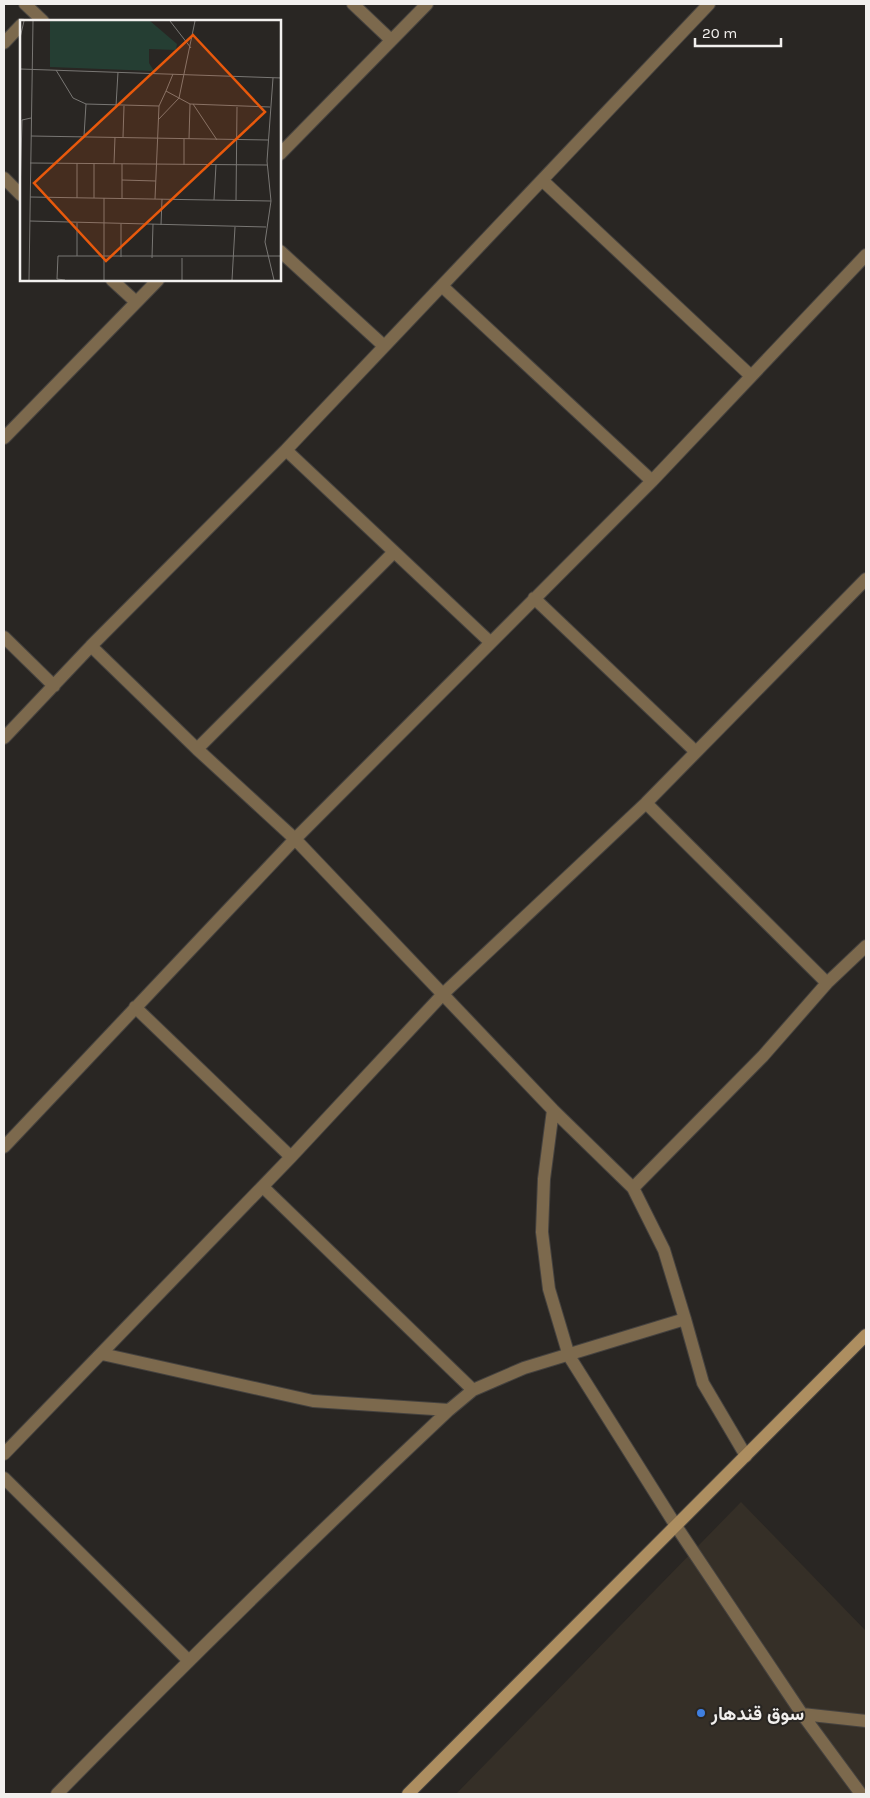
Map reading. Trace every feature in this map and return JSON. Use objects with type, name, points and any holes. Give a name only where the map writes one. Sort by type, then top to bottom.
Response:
[{"type":"main road","points":[[408,1794],[866,1335]]},
{"type":"street","points":[[353,4],[391,40]]},
{"type":"street","points":[[281,153],[427,4]]},
{"type":"street","points":[[4,738],[91,646],[286,450],[384,346],[443,287],[710,4]]},
{"type":"street","points":[[31,10],[42,20]]},
{"type":"street","points":[[4,43],[20,26]]},
{"type":"street","points":[[4,178],[20,194]]},
{"type":"street","points":[[542,180],[751,376]]},
{"type":"street","points":[[281,252],[384,346]]},
{"type":"street","points":[[4,1148],[295,838],[652,481],[866,255]]},
{"type":"street","points":[[113,281],[136,302]]},
{"type":"street","points":[[4,438],[157,281]]},
{"type":"street","points":[[443,287],[652,481]]},
{"type":"street","points":[[286,450],[490,642]]},
{"type":"street","points":[[197,749],[394,552]]},
{"type":"street","points":[[4,1454],[263,1187],[444,993],[646,802],[866,579]]},
{"type":"street","points":[[534,598],[696,752]]},
{"type":"street","points":[[4,637],[54,686]]},
{"type":"street","points":[[91,646],[197,749],[295,838],[553,1110],[632,1188],[664,1250],[703,1383],[746,1456]]},
{"type":"street","points":[[646,802],[827,984]]},
{"type":"street","points":[[632,1188],[763,1056],[827,984],[866,946]]},
{"type":"street","points":[[135,1007],[291,1157]]},
{"type":"street","points":[[553,1110],[544,1179],[542,1232],[548,1289],[569,1356],[676,1526],[802,1714],[861,1794]]},
{"type":"street","points":[[263,1187],[473,1390]]},
{"type":"street","points":[[57,1794],[188,1660],[449,1410],[473,1390],[524,1368],[569,1356],[685,1319]]},
{"type":"street","points":[[102,1354],[313,1401],[449,1410]]},
{"type":"street","points":[[4,1478],[188,1660]]},
{"type":"street","points":[[802,1714],[866,1720]]},
{"type":"shaded area","name":"سوق قندهار","points":[[741,1502],[866,1631],[866,1794],[456,1794]]},
{"type":"place","name":"سوق قندهار","points":[[701,1713]]}]
